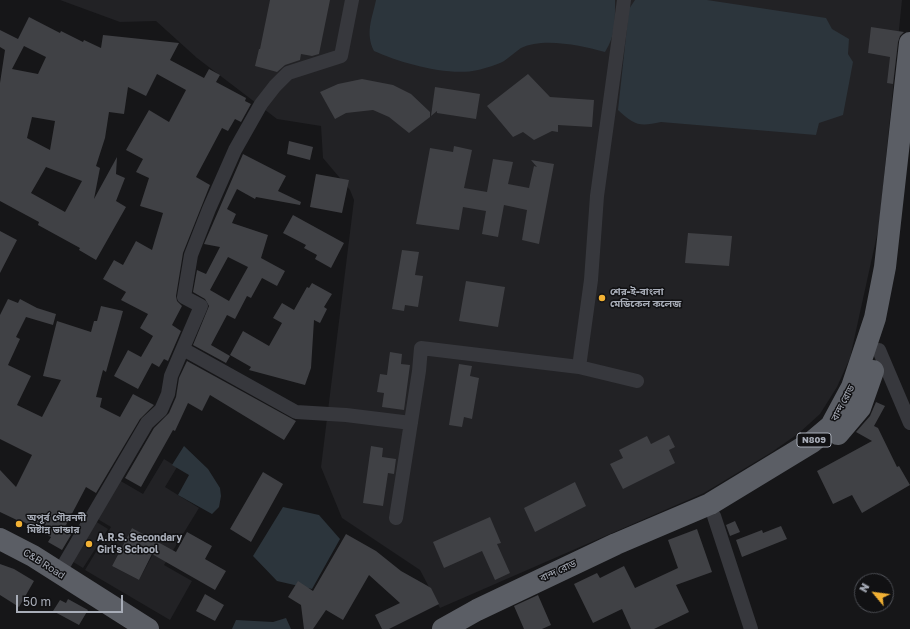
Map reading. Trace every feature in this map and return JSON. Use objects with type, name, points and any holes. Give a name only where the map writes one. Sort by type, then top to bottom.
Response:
[{"type":"highway","name":"বান্দ রোড","points":[[444,629],[477,610],[603,550],[710,504],[812,442],[831,426],[852,387],[875,318],[885,267],[907,98],[910,43]]},
{"type":"highway","name":"বান্দ রোড","points":[[450,629],[480,618],[714,516],[776,481],[816,455],[844,430],[860,408],[879,350],[899,268],[910,170]]},
{"type":"highway","name":"C&B Road","points":[[0,539],[59,573],[148,629]]},
{"type":"street","points":[[59,573],[146,423],[161,410],[168,394],[171,376],[201,306],[184,296],[191,255],[235,150],[262,104],[275,86],[288,73],[341,56],[352,0]]},
{"type":"street","points":[[580,367],[591,280],[598,196],[624,0]]},
{"type":"street","points":[[396,518],[421,348],[580,367],[637,381]]},
{"type":"street","points":[[183,349],[296,412],[346,415],[411,423]]},
{"type":"street","points":[[879,350],[910,423]]},
{"type":"street","points":[[714,516],[752,629]]},
{"type":"shaded area","name":"শের-ই-বাংলা মেডিকেল কলেজ","points":[[60,0],[902,0],[879,226],[850,358],[837,387],[820,414],[799,433],[772,452],[704,493],[440,608],[420,570],[342,518],[321,467],[354,200],[350,190],[323,158],[321,126],[277,119],[197,58],[156,21],[120,22]]},
{"type":"shaded area","points":[[376,0],[615,0],[614,27],[609,46],[605,52],[585,47],[541,43],[521,48],[504,61],[495,65],[466,72],[453,72],[425,68],[385,56],[374,51],[371,44],[370,32],[371,20]]},
{"type":"shaded area","points":[[635,0],[707,0],[826,18],[832,29],[849,39],[848,54],[853,62],[843,115],[819,123],[816,135],[661,122],[637,124],[633,122],[618,110],[629,9]]},
{"type":"shaded area","points":[[184,446],[208,469],[220,488],[221,496],[219,507],[212,514],[178,495],[189,475],[172,465]]},
{"type":"shaded area","points":[[164,459],[177,467],[165,487],[199,508],[164,565],[192,581],[170,620],[85,570],[111,527],[96,518],[119,480],[143,494]],"holes":[[[132,528],[159,543],[139,580],[112,566]]]},
{"type":"shaded area","points":[[283,507],[319,515],[340,539],[312,589],[277,581],[253,556]]},
{"type":"shaded area","name":"A.R.S. Secondary Girl's School","points":[[95,521],[108,529],[83,568],[70,560]]},
{"type":"shaded area","points":[[286,618],[291,629],[232,629],[236,620],[273,622]]},
{"type":"building","points":[[270,0],[330,0],[319,54],[312,56],[301,54],[300,60],[285,65],[277,72],[255,66]]},
{"type":"building","points":[[29,17],[60,33],[61,31],[83,42],[84,40],[101,48],[103,35],[179,43],[170,60],[204,78],[209,69],[220,75],[216,82],[246,98],[245,101],[251,104],[241,122],[235,119],[228,131],[222,128],[196,177],[210,185],[183,253],[176,296],[177,301],[182,306],[172,325],[181,331],[168,361],[164,359],[159,367],[152,363],[138,389],[114,376],[128,350],[141,357],[153,336],[140,328],[148,314],[121,300],[126,292],[103,279],[114,260],[123,265],[136,241],[152,250],[163,213],[140,206],[149,178],[136,172],[143,159],[126,150],[149,110],[169,122],[186,90],[157,74],[146,96],[128,87],[124,114],[109,112],[105,138],[96,166],[100,168],[94,199],[117,157],[116,174],[125,178],[116,201],[126,207],[96,260],[79,250],[80,248],[38,225],[39,222],[0,201],[0,83],[5,50],[0,47],[0,30],[18,39]],"holes":[[[24,46],[46,57],[38,74],[12,69]],[[32,117],[55,121],[50,150],[27,138]],[[46,167],[82,181],[65,212],[31,193]]]},
{"type":"building","points":[[871,27],[904,32],[900,36],[898,42],[893,84],[887,83],[890,57],[868,53]]},
{"type":"building","points":[[528,74],[550,97],[594,100],[592,127],[558,125],[558,132],[552,131],[534,140],[523,132],[513,137],[487,106]]},
{"type":"building","points":[[362,79],[393,85],[411,94],[430,112],[430,117],[409,133],[389,117],[373,110],[346,113],[335,119],[320,92],[338,84]]},
{"type":"building","points":[[435,87],[480,94],[476,119],[437,113],[437,111],[431,116]]},
{"type":"building","points":[[289,141],[313,147],[310,160],[287,154]]},
{"type":"building","points":[[454,146],[472,150],[464,188],[487,192],[493,159],[513,162],[508,184],[529,188],[534,166],[537,167],[531,160],[554,164],[539,244],[522,240],[527,210],[504,205],[498,237],[482,234],[486,211],[463,207],[459,230],[416,224],[430,148],[453,152]]},
{"type":"building","points":[[243,154],[286,176],[278,191],[301,202],[300,205],[256,197],[255,199],[237,189],[227,209],[236,214],[232,223],[268,235],[261,258],[285,271],[277,286],[262,278],[251,298],[247,296],[235,319],[227,315],[211,345],[230,356],[226,363],[193,345],[209,306],[205,299],[193,292],[197,270],[206,274],[220,247],[204,244]],"holes":[[[228,257],[248,267],[229,301],[210,290]]]},
{"type":"building","points":[[316,174],[349,180],[342,213],[310,207]]},
{"type":"building","points":[[293,215],[344,243],[331,268],[315,259],[317,255],[304,248],[306,245],[283,233]]},
{"type":"building","points":[[0,231],[17,240],[0,273]]},
{"type":"building","points":[[688,233],[732,236],[729,266],[685,263]]},
{"type":"building","points":[[402,250],[419,252],[415,275],[423,276],[418,307],[405,305],[404,311],[392,309]]},
{"type":"building","points":[[466,281],[505,287],[498,327],[459,321]]},
{"type":"building","points":[[312,283],[332,294],[324,307],[327,309],[320,323],[314,320],[311,368],[305,385],[249,370],[251,367],[230,355],[243,331],[269,346],[282,323],[273,318],[282,303],[294,310],[307,287],[309,288]]},
{"type":"building","points":[[8,299],[18,303],[20,299],[37,308],[56,314],[53,325],[26,317],[16,337],[20,339],[8,365],[31,376],[17,405],[42,417],[61,380],[43,376],[57,321],[91,332],[94,321],[97,321],[101,306],[123,311],[106,372],[103,370],[96,397],[102,398],[100,407],[120,417],[133,394],[154,405],[140,419],[96,493],[86,487],[66,525],[74,530],[62,550],[48,542],[51,537],[22,521],[21,522],[0,512],[0,470],[16,487],[32,455],[0,439],[0,315]]},
{"type":"building","points":[[390,352],[402,354],[401,364],[410,365],[404,410],[382,407],[384,393],[377,392],[380,374],[387,375]]},
{"type":"building","points":[[187,361],[296,421],[284,440],[210,395],[202,411],[188,403],[175,431],[173,430],[141,487],[125,478],[154,428],[169,413],[176,397],[179,378]]},
{"type":"building","points":[[459,364],[472,366],[470,376],[479,378],[472,419],[464,417],[462,427],[449,425]]},
{"type":"building","points":[[876,402],[885,406],[874,426],[878,428],[897,467],[899,466],[910,485],[862,513],[852,495],[833,504],[817,471],[872,441],[856,432],[870,416]]},
{"type":"building","points":[[669,435],[675,447],[669,450],[675,463],[623,489],[610,464],[623,458],[619,450],[647,436],[651,444]]},
{"type":"building","points":[[371,446],[383,448],[382,457],[396,459],[394,474],[388,473],[383,506],[363,503]]},
{"type":"building","points":[[263,472],[283,484],[251,542],[230,529]]},
{"type":"building","points":[[575,482],[586,506],[535,532],[524,508]]},
{"type":"building","points":[[490,517],[501,543],[497,544],[510,573],[495,580],[482,551],[444,568],[433,542]]},
{"type":"building","points":[[735,521],[740,532],[730,536],[726,525]]},
{"type":"building","points":[[781,526],[787,539],[742,557],[736,540],[762,530],[763,533]]},
{"type":"building","points":[[132,528],[176,552],[187,532],[212,546],[205,559],[226,571],[215,590],[152,554],[139,580],[112,566]]},
{"type":"building","points":[[697,529],[712,572],[676,585],[689,612],[654,629],[631,629],[622,609],[593,623],[574,584],[597,573],[600,578],[624,566],[635,588],[678,568],[668,540]]},
{"type":"building","points":[[346,534],[376,551],[401,571],[431,588],[439,604],[389,629],[382,629],[375,615],[400,603],[369,575],[343,620],[326,610],[313,629],[304,629],[301,605],[288,597],[298,581],[313,591]]},
{"type":"building","points":[[0,564],[14,569],[34,581],[19,607],[0,595]]},
{"type":"building","points":[[205,594],[224,605],[215,621],[196,611]]},
{"type":"building","points":[[538,595],[551,625],[542,629],[524,629],[514,606]]},
{"type":"building","points":[[68,599],[88,610],[79,625],[53,611],[60,600],[66,603]]},
{"type":"place","name":"শের-ই-বাংলা মেডিকেল কলেজ","points":[[602,298]]},
{"type":"place","name":"অপূর্ব গৌরনদী মিষ্টান্ন ভান্ডার","points":[[19,524]]},
{"type":"place","name":"A.R.S. Secondary Girl's School","points":[[89,544]]}]
